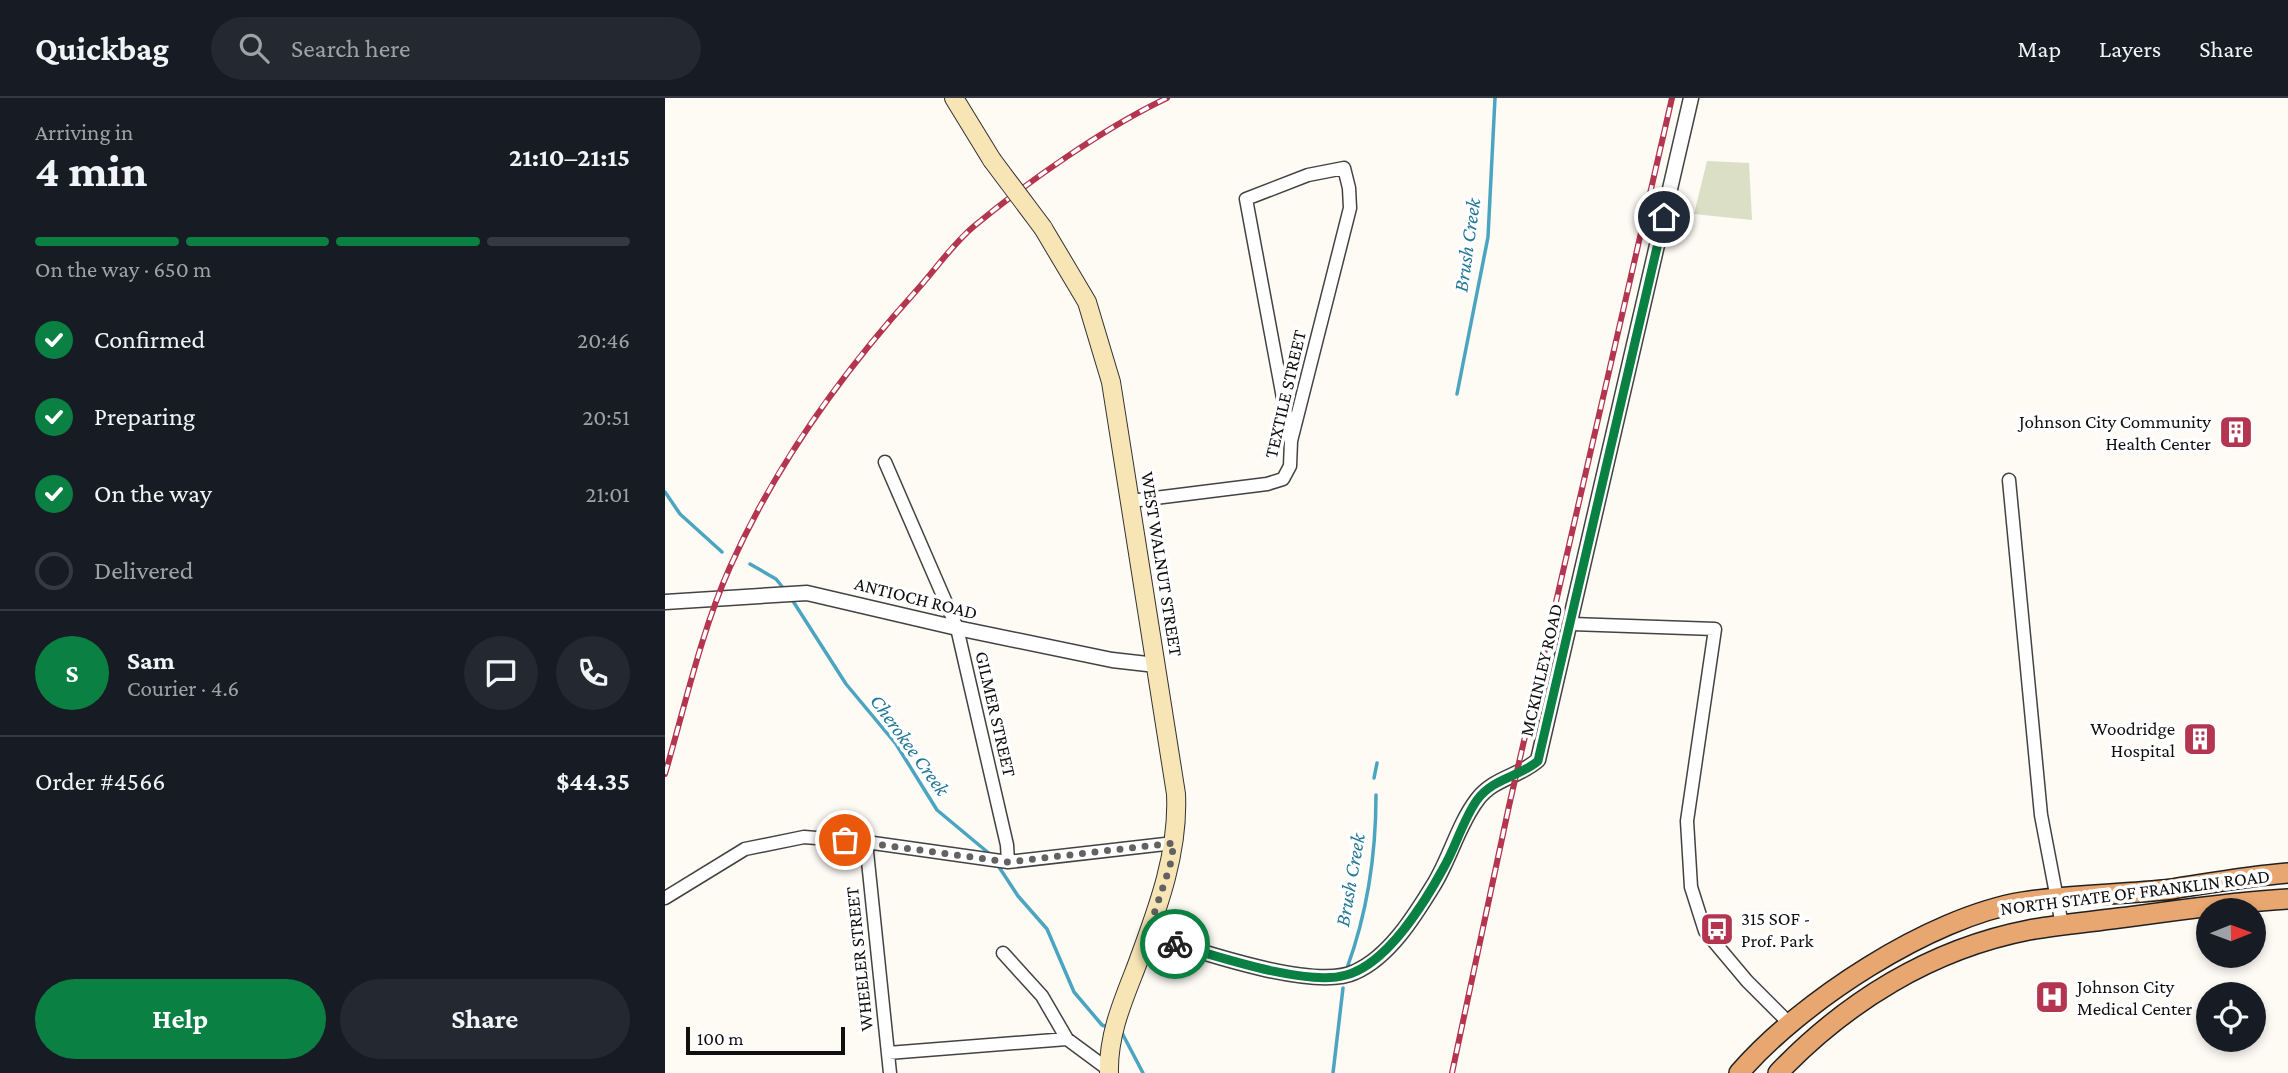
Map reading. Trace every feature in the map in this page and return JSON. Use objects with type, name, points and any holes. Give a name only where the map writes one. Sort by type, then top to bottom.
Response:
[{"type":"highway","name":"NORTH STATE OF FRANKLIN ROAD","points":[[1739,1073],[1789,1023],[1836,986],[1932,933],[1993,909],[2055,899],[2170,889],[2288,873]]},
{"type":"highway","name":"NORTH STATE OF FRANKLIN ROAD","points":[[1778,1073],[1870,994],[1918,967],[1989,940],[2062,925],[2180,907],[2288,899]]},
{"type":"main road","name":"WEST WALNUT STREET","points":[[954,98],[992,160],[1068,266],[1097,331],[1111,382],[1131,501],[1176,794],[1170,866],[1114,1029],[1109,1071]]},
{"type":"street","name":"MCKINLEY ROAD","points":[[1147,935],[1307,977],[1344,976],[1365,967],[1384,951],[1416,913],[1445,866],[1476,801],[1502,778],[1529,769],[1538,761],[1691,98]]},
{"type":"street","name":"TEXTILE STREET","points":[[1131,501],[1267,484],[1283,479],[1290,466],[1291,441],[1350,208],[1349,188],[1343,169],[1308,175],[1246,199],[1291,441]]},
{"type":"street","name":"GILMER STREET","points":[[885,462],[957,628],[1004,832],[1000,862]]},
{"type":"street","points":[[2009,480],[2040,804],[2055,899],[2062,925]]},
{"type":"street","name":"ANTIOCH ROAD","points":[[665,602],[807,593],[1112,660],[1156,665]]},
{"type":"street","points":[[1571,624],[1715,629],[1687,821],[1691,887],[1705,931],[1747,981],[1789,1023]]},
{"type":"street","points":[[665,898],[745,849],[804,837],[866,842],[1000,862],[1174,843]]},
{"type":"street","name":"WHEELER STREET","points":[[866,842],[890,1073]]},
{"type":"street","name":"WEST WALNUT STREET","points":[[1003,953],[1042,996],[1067,1039],[1109,1071]]},
{"type":"street","points":[[888,1053],[1067,1039]]},
{"type":"green space","points":[[1707,161],[1749,163],[1752,220],[1694,214]]},
{"type":"waterway","name":"Brush Creek","points":[[1457,394],[1488,237],[1495,98]]},
{"type":"waterway","name":"Cherokee Creek","points":[[665,492],[680,514],[722,552]]},
{"type":"waterway","name":"Cherokee Creek","points":[[750,564],[776,579],[784,589]]},
{"type":"waterway","name":"Cherokee Creek","points":[[791,598],[846,684],[896,744],[937,810],[991,855]]},
{"type":"waterway","name":"Brush Creek","points":[[1374,778],[1377,763]]},
{"type":"waterway","name":"Brush Creek","points":[[1347,968],[1369,883],[1376,795]]},
{"type":"waterway","name":"Cherokee Creek","points":[[997,864],[1018,896],[1047,929],[1074,992],[1102,1025],[1110,1028]]},
{"type":"waterway","name":"Brush Creek","points":[[1333,1073],[1343,988]]},
{"type":"waterway","name":"Cherokee Creek","points":[[1121,1031],[1143,1073]]},
{"type":"railway","points":[[665,774],[702,643],[730,567],[789,456],[836,388],[888,322],[965,234],[1017,192],[1067,157],[1118,124],[1167,98]]},
{"type":"railway","points":[[1452,1073],[1509,806],[1672,98]]},
{"type":"way so far","points":[[845,840],[1008,862],[1154,843],[1174,843],[1170,866],[1147,935],[1175,944]]},
{"type":"place","name":"Johnson City Community Health Center","points":[[2236,432]]},
{"type":"place","name":"Woodridge Hospital","points":[[2200,739]]},
{"type":"place","name":"315 SOF - Prof. Park","points":[[1717,929]]},
{"type":"place","name":"Johnson City Medical Center","points":[[2052,997]]},
{"type":"route","points":[[1175,944],[1300,976],[1329,978],[1354,973],[1384,951],[1416,913],[1445,866],[1476,801],[1502,778],[1529,769],[1538,761],[1664,217]]}]
